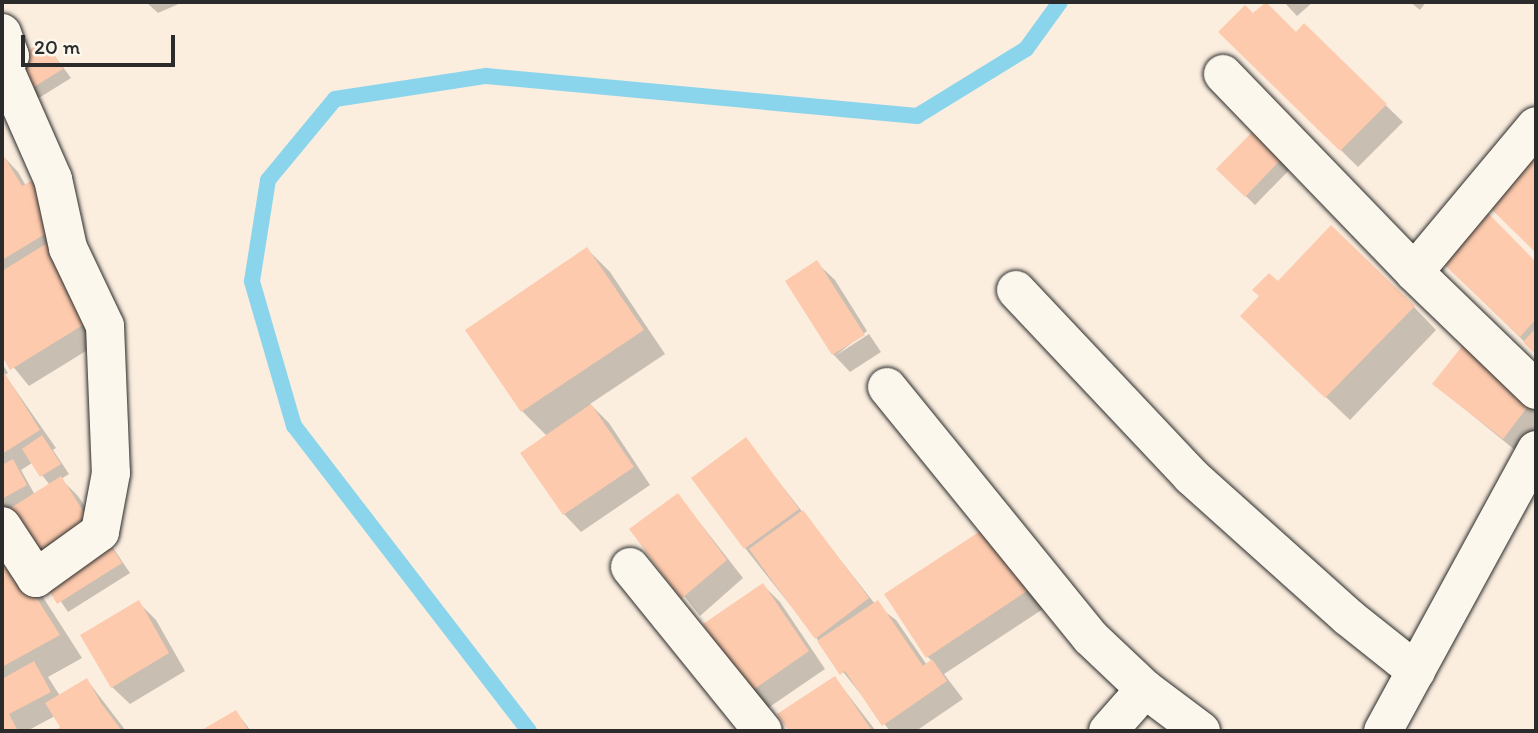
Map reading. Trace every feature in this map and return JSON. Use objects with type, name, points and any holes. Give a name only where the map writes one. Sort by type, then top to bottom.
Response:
[{"type":"street","points":[[2,17],[2,26]]},
{"type":"street","points":[[2,33],[10,50],[5,73],[53,180],[68,248],[105,326],[111,473],[100,531],[36,578],[2,526]]},
{"type":"street","points":[[1223,74],[1413,272],[1536,390]]},
{"type":"street","points":[[1413,272],[1536,127]]},
{"type":"street","points":[[1016,290],[1191,476],[1348,617],[1416,671]]},
{"type":"street","points":[[887,387],[1034,573],[1091,638],[1145,689],[1201,731]]},
{"type":"street","points":[[1383,731],[1536,450]]},
{"type":"street","points":[[629,567],[763,731]]},
{"type":"street","points":[[1108,731],[1145,689]]},
{"type":"building","points":[[1266,2],[1296,32],[1304,23],[1387,104],[1340,151],[1218,32],[1245,5],[1253,13]]},
{"type":"building","points":[[45,40],[63,69],[24,93],[6,64]]},
{"type":"building","points":[[1261,123],[1289,151],[1245,197],[1216,169]]},
{"type":"building","points":[[1531,151],[1536,158],[1536,253],[1482,200]]},
{"type":"building","points":[[2,153],[22,186],[33,180],[60,225],[2,260]]},
{"type":"building","points":[[1482,207],[1536,262],[1536,319],[1520,337],[1432,253]]},
{"type":"building","points":[[1331,225],[1415,306],[1325,398],[1240,316],[1259,296],[1252,290],[1269,273],[1278,281]]},
{"type":"building","points":[[49,242],[96,317],[10,370],[2,356],[2,271]]},
{"type":"building","points":[[587,247],[644,330],[521,412],[465,330]]},
{"type":"building","points":[[817,260],[865,335],[832,355],[785,281]]},
{"type":"building","points":[[1536,328],[1536,355],[1523,342]]},
{"type":"building","points":[[1463,345],[1533,400],[1503,439],[1432,384]]},
{"type":"building","points":[[2,369],[40,430],[2,454]]},
{"type":"building","points":[[591,404],[634,467],[563,515],[520,453]]},
{"type":"building","points":[[42,435],[61,464],[40,477],[22,449]]},
{"type":"building","points":[[746,437],[799,509],[744,549],[691,478]]},
{"type":"building","points":[[13,459],[27,485],[2,499],[2,465]]},
{"type":"building","points":[[61,476],[90,522],[32,559],[3,513]]},
{"type":"building","points":[[678,493],[727,560],[681,599],[629,529]]},
{"type":"building","points":[[803,510],[869,598],[815,639],[749,549]]},
{"type":"building","points":[[985,528],[1027,591],[926,658],[884,594]]},
{"type":"building","points":[[107,540],[122,563],[57,604],[43,580]]},
{"type":"building","points":[[2,543],[60,635],[2,667]]},
{"type":"building","points":[[763,583],[809,651],[750,692],[703,624]]},
{"type":"building","points":[[139,600],[169,653],[111,688],[80,635]]},
{"type":"building","points":[[878,600],[923,666],[932,659],[947,681],[882,726],[845,671],[840,675],[817,641]]},
{"type":"building","points":[[34,661],[51,692],[9,714],[18,731],[2,731],[2,679]]},
{"type":"building","points":[[835,676],[872,731],[789,731],[777,714]]},
{"type":"building","points":[[87,678],[122,731],[54,731],[60,727],[45,703]]},
{"type":"building","points":[[236,710],[249,731],[200,731]]},
{"type":"waterway","points":[[529,731],[294,426],[252,281],[268,180],[335,99],[486,76],[917,116],[1026,49],[1060,2]]}]
